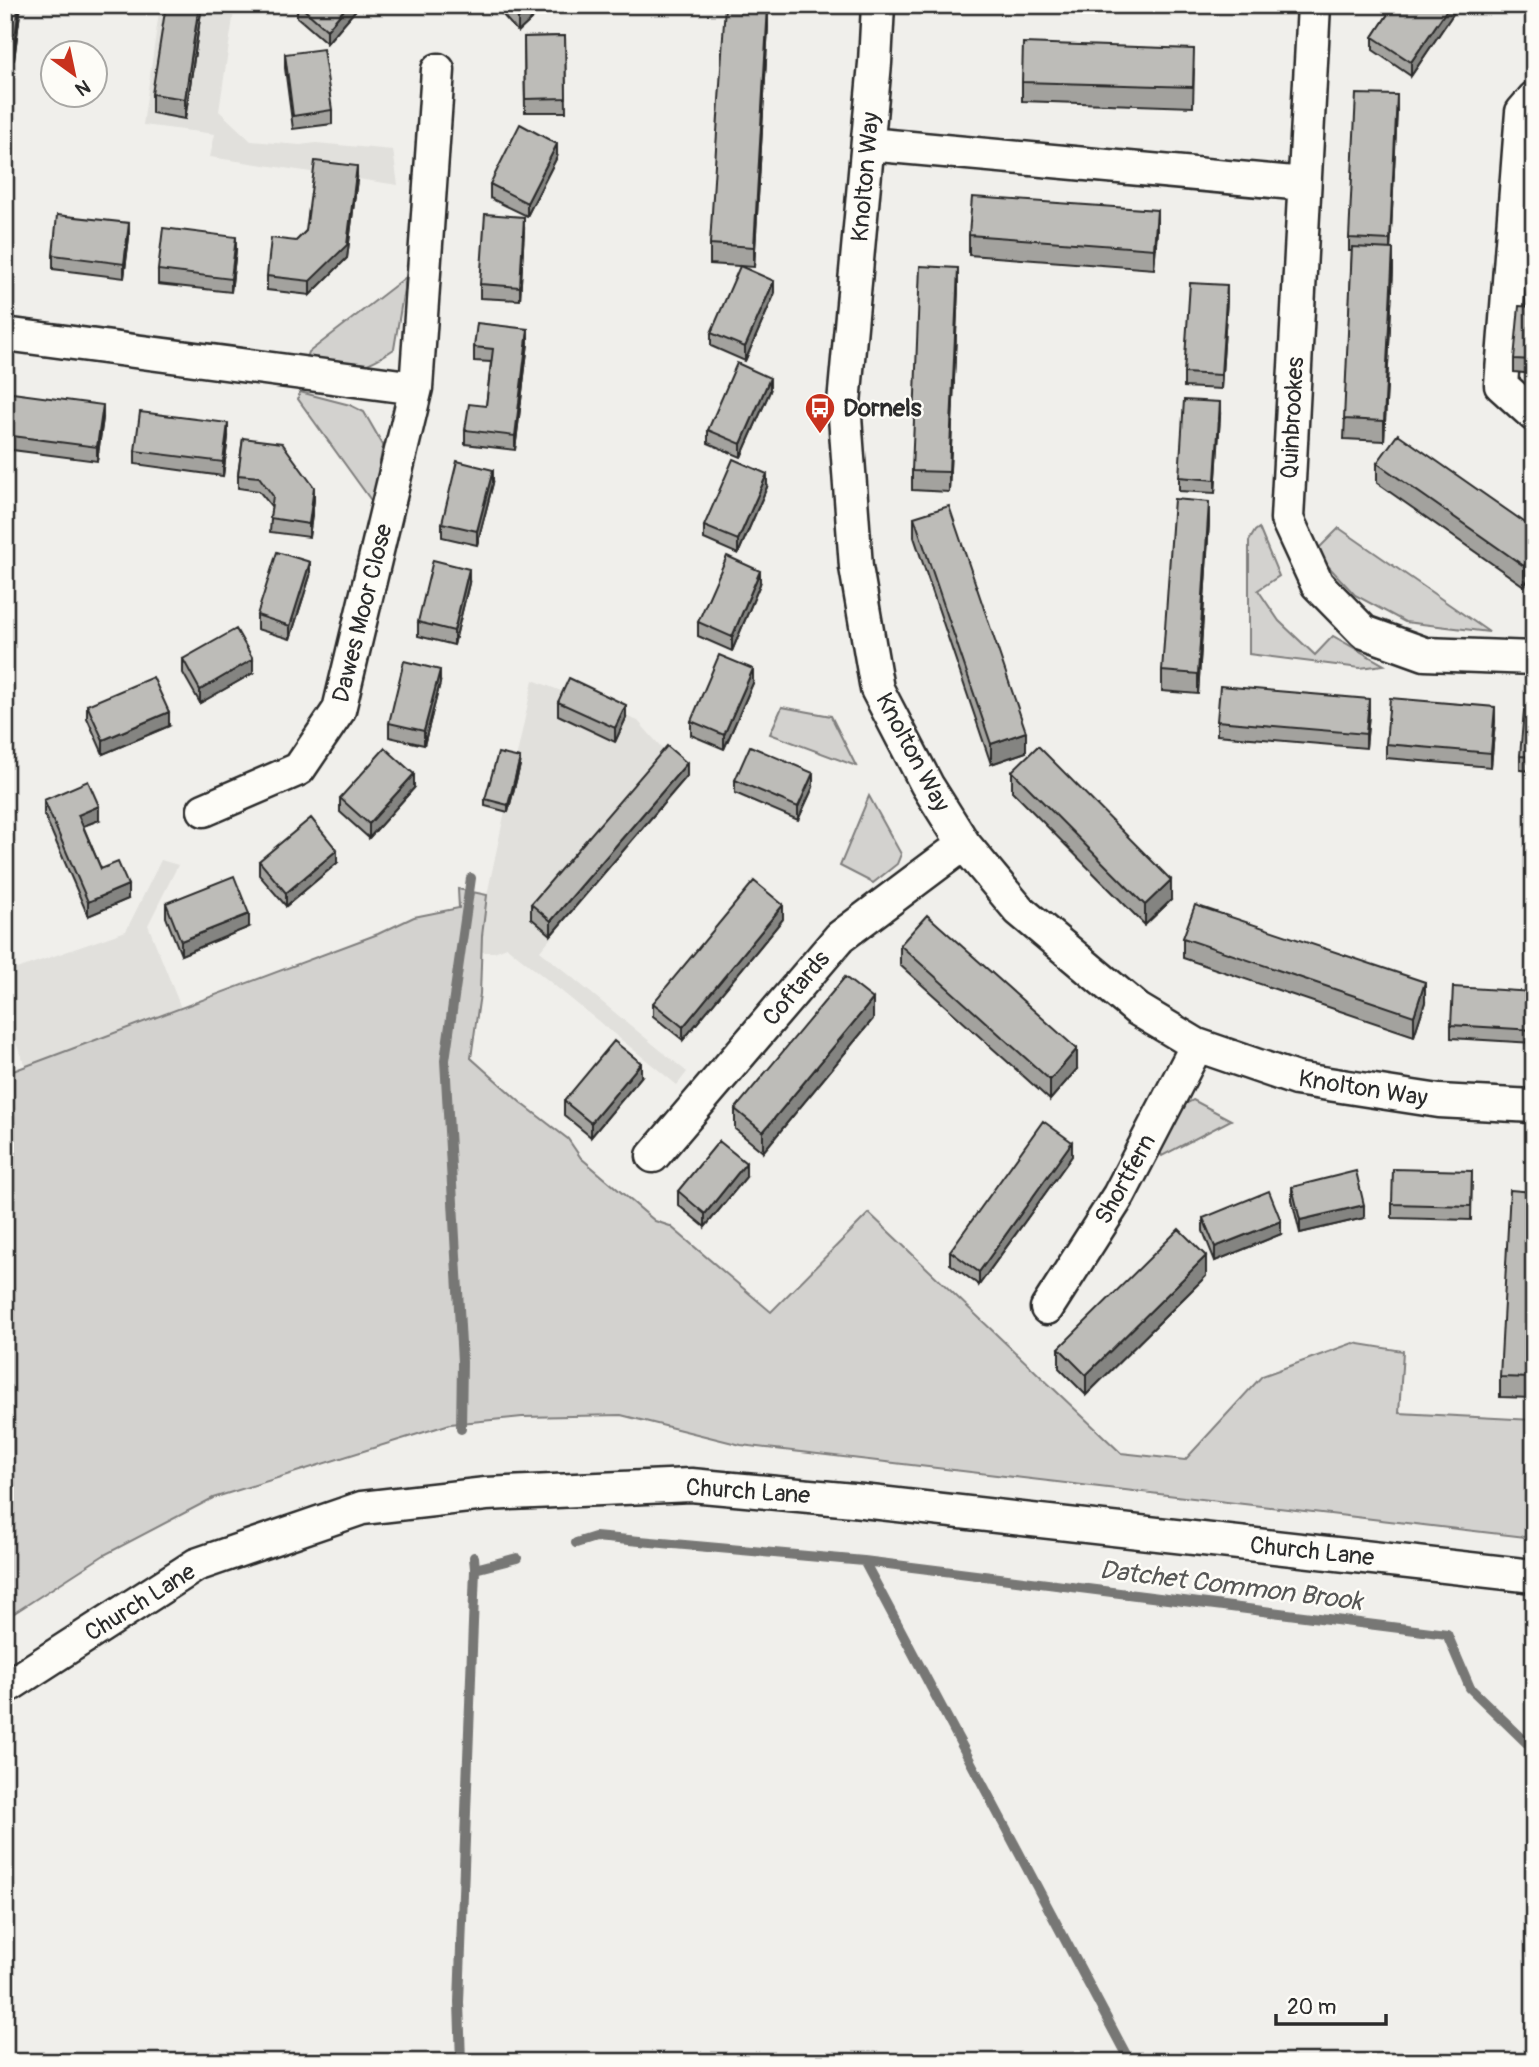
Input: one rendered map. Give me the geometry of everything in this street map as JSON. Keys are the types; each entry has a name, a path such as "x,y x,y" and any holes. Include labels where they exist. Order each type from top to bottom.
{"street":[{"name":"Knolton Way","path":"878,5 876,63 844,403 856,567 877,690 927,785 964,845 1019,910 1137,1009 1197,1045 1296,1079 1439,1101 1534,1106"},
{"name":"Quinbrookes","path":"1314,5 1287,519 1317,584 1364,632 1425,654 1534,658"},
{"name":"Dawes Moor Close","path":"204,810 299,769 340,710 416,388 438,70"},
{"path":"1534,98 1522,112 1501,385 1534,415"},
{"path":"868,144 1304,184"},
{"path":"5,334 416,388"},
{"name":"Coftards","path":"653,1157 840,937 964,845"},
{"name":"Shortfern","path":"1047,1308 1119,1195 1197,1045"},
{"name":"Church Lane","path":"5,1688 196,1565 362,1508 486,1494 691,1485 853,1500 1534,1576"}],"shaded area":[{"path":"160,5 235,5 219,111 251,141 300,145 316,143 393,150 398,185 210,157 215,134 143,125"},
{"path":"406,277 394,349 361,366 343,367 306,361 309,352"},
{"path":"300,392 350,405 364,412 383,445 373,503 298,399"},
{"path":"1259,528 1279,576 1258,590 1279,621 1315,655 1333,636 1384,665 1360,668 1249,654 1249,541"},
{"path":"1339,528 1489,632 1405,622 1355,595 1315,552"},
{"path":"533,680 638,721 686,775 540,951 687,1072 677,1085 507,947 494,952 481,952 487,895"},
{"path":"782,707 831,716 856,766 770,734"},
{"path":"869,796 901,854 897,864 873,883 840,866"},
{"path":"161,860 178,865 148,925 181,1008 25,1066 11,1030 5,1031 5,973 126,931"},
{"path":"458,889 487,895 480,994 471,1058 520,1102 568,1139 581,1158 655,1221 670,1226 771,1312 869,1213 1121,1453 1185,1460 1262,1376 1353,1343 1403,1351 1399,1413 1534,1420 1534,1538 741,1445 621,1415 522,1417 450,1424 213,1498 104,1555 5,1619 5,1074 378,934 414,917 459,908"},
{"path":"1193,1100 1231,1120 1162,1156 1159,1150 1183,1105"}],"building":[{"path":"5,5 19,5 14,47 5,46"},
{"path":"166,5 199,5 185,99 152,94"},
{"path":"299,5 348,5 327,30"},
{"path":"506,5 533,5 518,18"},
{"path":"725,5 768,6 754,247 710,244"},
{"path":"1394,5 1450,5 1411,62 1373,37"},
{"path":"565,36 566,98 525,99 524,37"},
{"path":"1023,43 1194,49 1193,87 1022,82"},
{"path":"323,49 332,110 293,116 285,54"},
{"path":"1356,94 1397,95 1390,240 1349,238"},
{"path":"520,124 557,144 527,203 490,184"},
{"path":"315,161 357,166 347,245 310,281 267,276 271,238 296,241 306,231"},
{"path":"972,197 1157,210 1154,249 969,235"},
{"path":"485,214 524,217 520,287 480,284"},
{"path":"57,215 129,223 124,264 53,255"},
{"path":"163,228 236,237 231,279 158,270"},
{"path":"1352,247 1393,249 1384,421 1344,419"},
{"path":"740,266 774,281 745,347 711,333"},
{"path":"920,266 958,268 949,472 912,471"},
{"path":"1190,283 1227,285 1221,375 1184,373"},
{"path":"1519,306 1534,307 1534,360 1514,359"},
{"path":"477,323 528,329 515,436 465,430 469,404 486,406 493,349 474,347"},
{"path":"737,363 770,378 741,444 708,430"},
{"path":"5,392 103,405 97,447 5,435"},
{"path":"1184,400 1220,402 1215,480 1179,477"},
{"path":"140,412 228,423 223,462 135,451"},
{"path":"1398,434 1534,529 1534,552 1524,566 1377,463"},
{"path":"243,438 282,443 314,487 309,524 270,518 273,496 259,477 238,475"},
{"path":"733,459 767,474 738,540 704,526"},
{"path":"457,461 493,470 477,531 442,523"},
{"path":"1174,499 1209,502 1198,674 1162,671"},
{"path":"949,506 1026,732 991,744 914,517"},
{"path":"277,552 310,562 290,626 257,615"},
{"path":"727,556 760,571 732,637 698,622"},
{"path":"433,560 469,569 454,631 418,622"},
{"path":"236,629 253,659 200,690 183,659"},
{"path":"719,655 753,669 724,735 691,721"},
{"path":"404,661 440,670 424,731 389,723"},
{"path":"153,677 169,712 103,740 87,705"},
{"path":"569,678 626,705 615,728 558,702"},
{"path":"1220,686 1369,699 1366,734 1217,721"},
{"path":"1390,698 1495,707 1491,753 1386,744"},
{"path":"1524,710 1534,711 1534,757 1520,756"},
{"path":"667,746 687,763 551,921 531,904"},
{"path":"750,746 813,773 798,807 735,780"},
{"path":"1038,746 1171,880 1145,905 1012,771"},
{"path":"385,748 414,774 369,824 340,798"},
{"path":"498,753 520,758 508,805 485,799"},
{"path":"88,781 99,806 78,815 101,869 118,862 128,885 88,902 44,800"},
{"path":"311,818 337,850 286,893 259,861"},
{"path":"234,876 249,914 181,941 166,903"},
{"path":"754,881 783,905 683,1027 653,1003"},
{"path":"1195,905 1425,982 1414,1016 1183,938"},
{"path":"927,915 1077,1049 1050,1080 900,945"},
{"path":"845,977 873,999 763,1132 735,1109"},
{"path":"1453,987 1534,992 1534,1030 1451,1025"},
{"path":"614,1041 641,1063 591,1123 564,1101"},
{"path":"1043,1121 1072,1142 979,1272 950,1251"},
{"path":"719,1141 746,1163 705,1214 678,1191"},
{"path":"1393,1169 1472,1171 1471,1206 1392,1204"},
{"path":"1356,1171 1364,1205 1300,1220 1292,1187"},
{"path":"1510,1190 1534,1192 1534,1378 1500,1377"},
{"path":"1269,1191 1281,1221 1215,1247 1203,1218"},
{"path":"1179,1229 1206,1256 1086,1375 1059,1348"}],"waterway":[{"path":"461,1429 462,1362 445,1060 471,878"},
{"name":"Datchet Common Brook","path":"576,1543 595,1537 864,1561 1447,1634 1470,1688 1534,1750"},
{"path":"474,1557 475,1569 517,1558"},
{"path":"864,1561 1130,2062"},
{"path":"461,2062 459,2002 475,1569"}],"place":[{"name":"Dornels","path":"820,435"}]}
